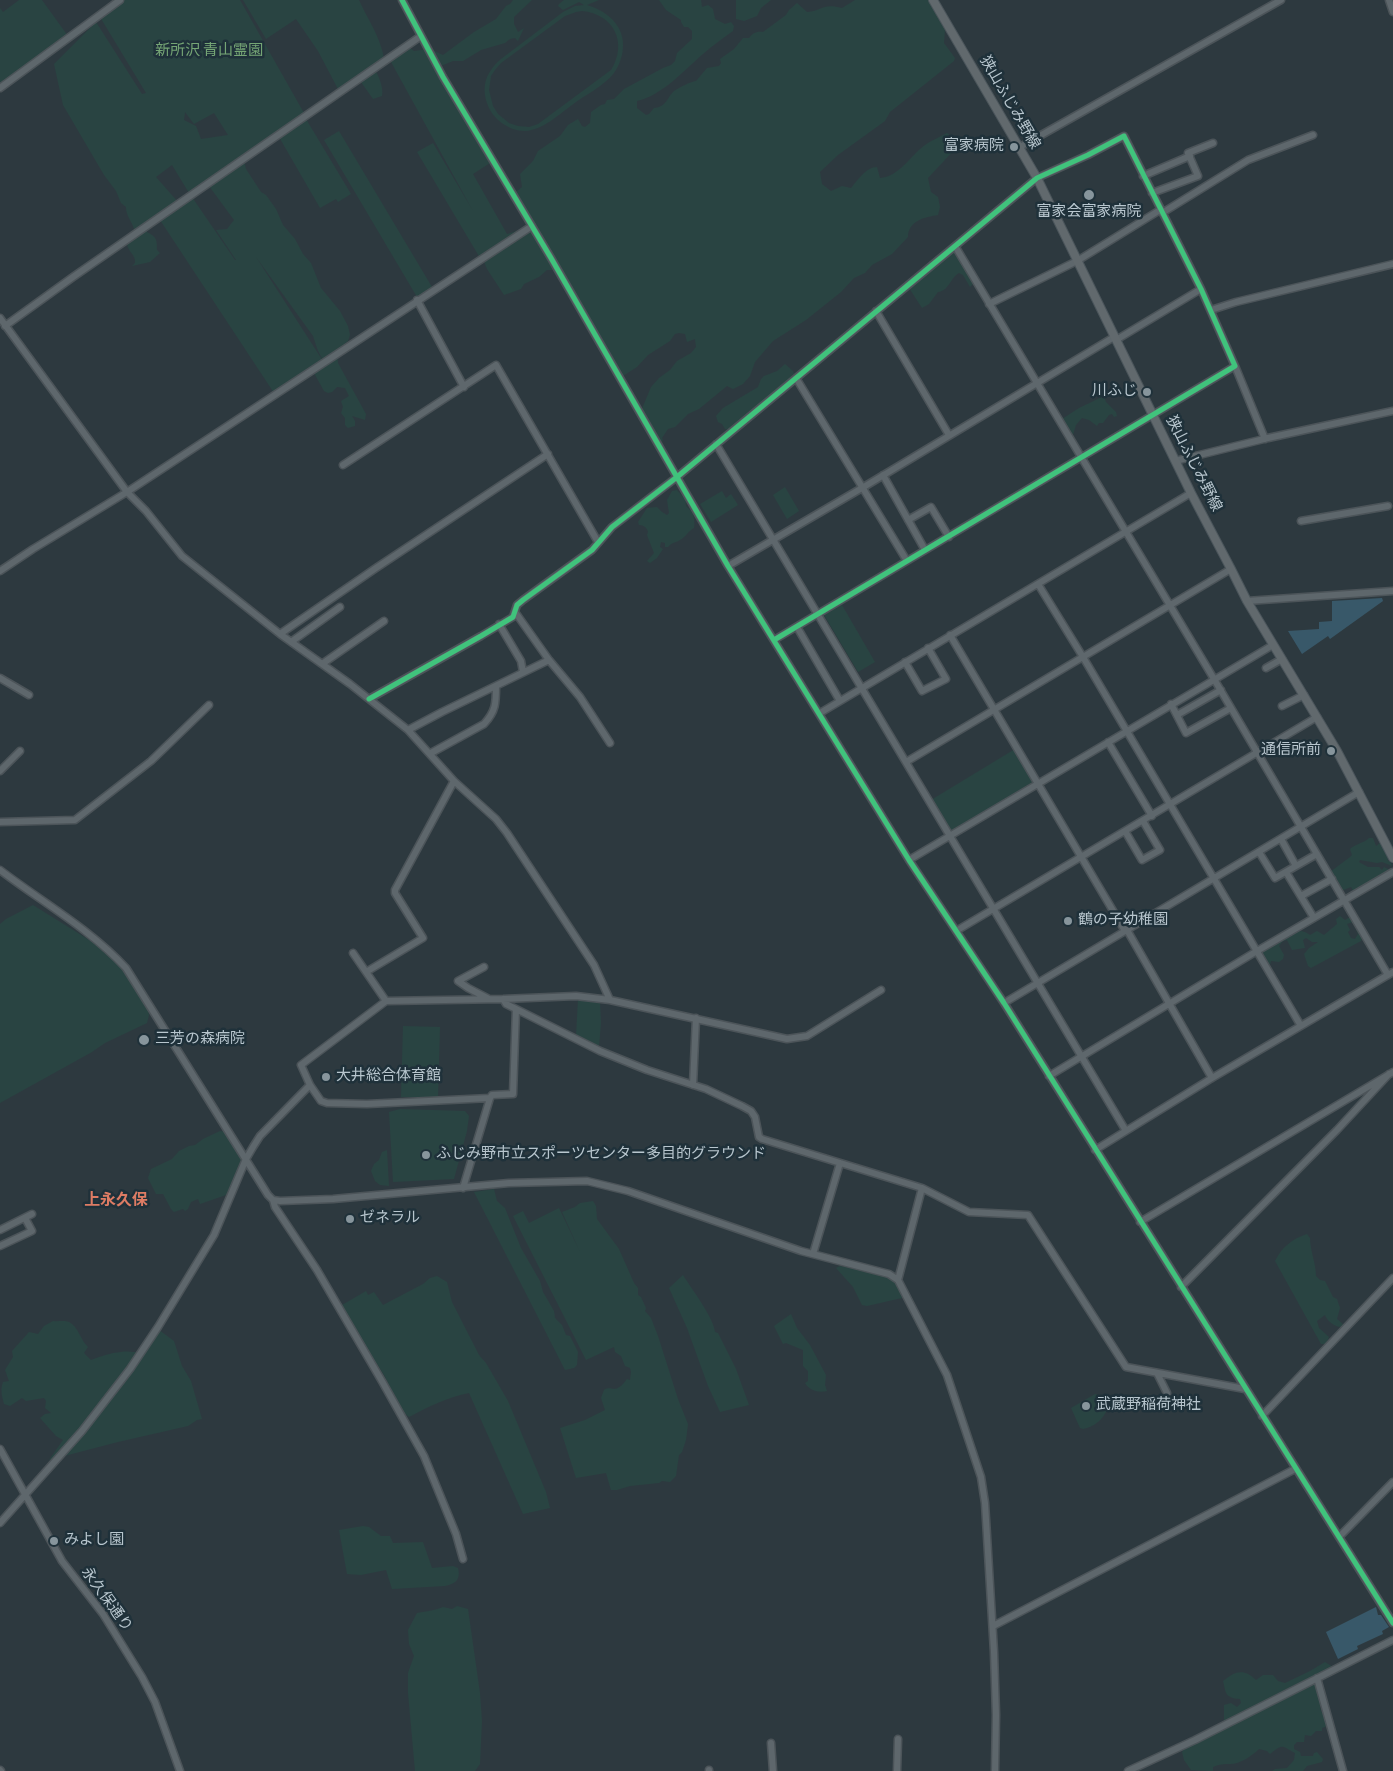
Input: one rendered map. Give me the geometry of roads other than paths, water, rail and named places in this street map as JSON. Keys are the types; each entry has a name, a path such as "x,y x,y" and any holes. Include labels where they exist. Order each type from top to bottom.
{"main road":[{"name":"狭山ふじみ野線","path":"933,0 1020,147 1191,493 1247,600 1317,717 1393,858"}],"street":[{"path":"0,88 120,0"},
{"path":"402,0 443,78 532,226 728,566 909,860 1004,1003 1393,1623"},
{"path":"1020,147 1281,0"},
{"path":"1389,0 1393,12"},
{"path":"5,326 421,36"},
{"path":"989,304 1077,261 1248,160 1313,135"},
{"path":"369,699 513,617 517,605 592,550 612,527 677,477 1036,178 1088,155 1124,136 1211,310 1265,439"},
{"path":"1203,187 1188,153 1212,142"},
{"path":"1143,176 1190,156"},
{"path":"1152,193 1198,176"},
{"path":"0,571 127,492 532,226"},
{"path":"955,246 1221,690 1300,827 1390,973 1212,1078 1095,1150"},
{"path":"1211,310 1393,264"},
{"path":"728,566 1036,383 1201,289"},
{"path":"418,300 464,387"},
{"path":"876,311 949,435"},
{"path":"0,318 127,492 141,505 182,556 290,642 369,699 408,730 454,781 496,819 594,965 610,1000"},
{"path":"343,464 496,366 598,542"},
{"path":"774,640 1235,366"},
{"path":"796,378 907,561"},
{"path":"1175,461 1393,411"},
{"path":"716,444 951,835 1126,1132"},
{"path":"280,634 384,562 548,454"},
{"path":"883,475 925,550"},
{"path":"820,713 1191,493"},
{"path":"1300,521 1388,506"},
{"path":"908,520 931,507 948,536"},
{"path":"906,762 1231,569"},
{"path":"1038,584 1301,1026"},
{"path":"1247,600 1393,591"},
{"path":"290,642 340,608"},
{"path":"515,612 549,660 580,697 610,743"},
{"path":"322,664 384,620"},
{"path":"499,624 521,661 523,672"},
{"path":"797,627 840,701"},
{"path":"950,635 1212,1078"},
{"path":"909,860 1274,645"},
{"path":"905,662 922,692 946,679 928,648"},
{"path":"1266,668 1282,658"},
{"path":"408,730 549,660"},
{"path":"0,678 29,695"},
{"path":"430,753 488,720 496,703 496,686"},
{"path":"1177,715 1221,690"},
{"path":"1282,706 1304,695"},
{"path":"1171,704 1186,733 1231,708"},
{"path":"0,822 75,820 151,761 209,705"},
{"path":"956,931 1317,717"},
{"path":"1108,742 1152,816"},
{"path":"0,771 20,751"},
{"path":"366,972 423,938 395,894 395,890 454,781"},
{"path":"1004,1003 1359,792"},
{"path":"1126,831 1142,860 1160,850 1143,821"},
{"path":"1280,839 1296,866"},
{"path":"1259,852 1274,878 1317,854"},
{"path":"0,870 96,940 126,968 268,1195 273,1200 275,1207 317,1270 383,1382 424,1456 456,1534 462,1559"},
{"path":"1286,872 1314,918"},
{"path":"1049,1076 1393,872"},
{"path":"1301,896 1332,878"},
{"path":"353,953 386,1001"},
{"path":"484,967 458,981 490,999"},
{"path":"516,1009 513,1094 492,1095 490,1098 366,1104 327,1103 321,1101 310,1085 302,1065 386,1001 576,996 610,1000 787,1039 807,1036 880,990"},
{"path":"503,999 506,1004 600,1051 724,1097 751,1111 755,1117 759,1137 762,1139 922,1188 969,1212 1028,1215 1125,1366 1245,1389"},
{"path":"693,1085 696,1018"},
{"path":"1140,1222 1391,1073"},
{"path":"1181,1287 1391,1073"},
{"path":"0,1523 82,1431 130,1370 214,1235 246,1159 260,1136 310,1085"},
{"path":"462,1188 490,1098"},
{"path":"813,1254 840,1163"},
{"path":"273,1200 333,1199 566,1180 600,1183 776,1243 889,1274 898,1280 947,1375 981,1477 985,1503 993,1626 996,1715 994,1771"},
{"path":"898,1280 922,1188"},
{"path":"0,1230 29,1216 32,1231 0,1246"},
{"path":"1262,1416 1393,1278"},
{"path":"1156,1373 1167,1393"},
{"name":"永久保通り","path":"0,1449 62,1562 103,1614 142,1677 155,1702 180,1771"},
{"path":"993,1626 1295,1469"},
{"path":"1339,1537 1393,1482"},
{"path":"1128,1771 1393,1640"},
{"path":"1317,1678 1343,1771"},
{"path":"897,1771 898,1739"},
{"path":"771,1743 773,1771"}],"water":[{"path":"1382,598 1383,601 1330,639 1328,636 1302,654 1288,631 1319,629 1319,622 1332,621 1332,601"},
{"path":"1376,1607 1378,1615 1381,1615 1389,1627 1382,1631 1383,1634 1357,1646 1358,1649 1338,1659 1326,1632"}],"place":[{"name":"富家病院","path":"1014,147"},
{"name":"富家会富家病院","path":"1089,195"},
{"name":"川ふじ","path":"1147,392"},
{"name":"通信所前","path":"1331,751"},
{"name":"鶴の子幼稚園","path":"1068,921"},
{"name":"三芳の森病院","path":"144,1040"},
{"name":"大井総合体育館","path":"326,1077"},
{"name":"ふじみ野市⽴スポーツセンター多⽬的グラウンド","path":"426,1155"},
{"name":"ゼネラル","path":"350,1219"},
{"name":"武蔵野稲荷神社","path":"1086,1406"},
{"name":"みよし園","path":"54,1541"}],"district":[{"name":"上永久保","path":"116,1201"}],"park label":[{"name":"新所沢 青山霊園","path":"209,52"}]}
